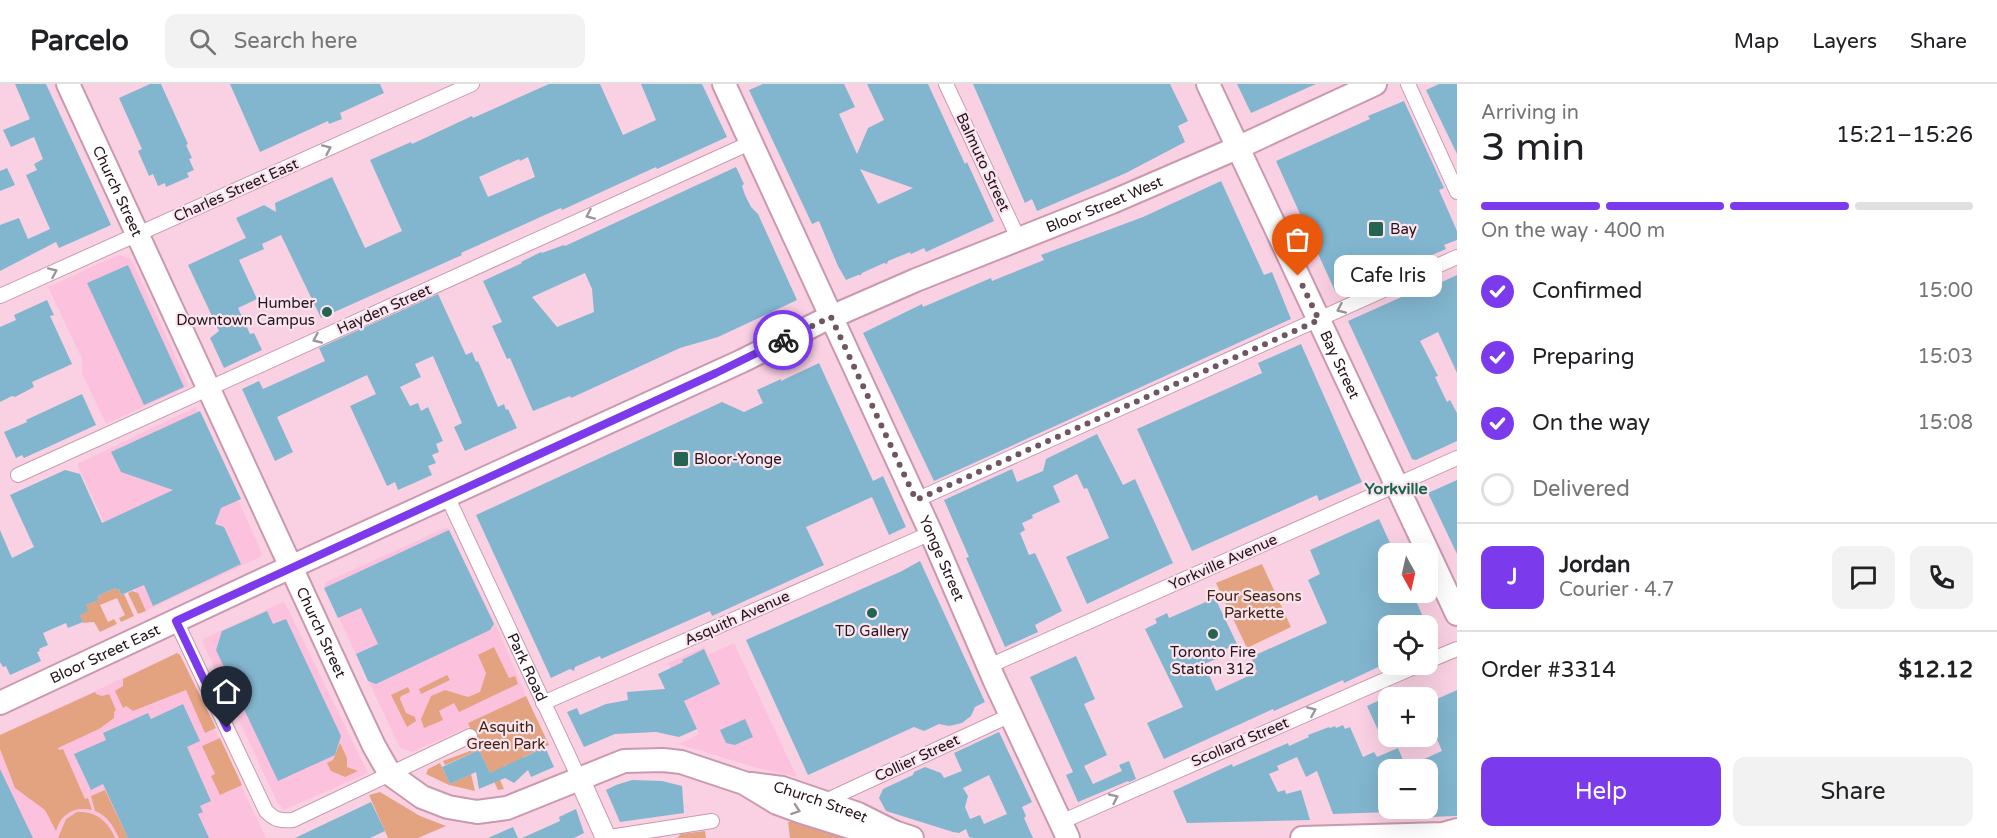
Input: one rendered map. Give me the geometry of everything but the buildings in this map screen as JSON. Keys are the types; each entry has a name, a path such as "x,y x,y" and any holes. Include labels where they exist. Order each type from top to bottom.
{"main road":[{"name":"Church Street","path":"68,84 207,389 374,746 390,774 408,788 436,803 477,812 507,808 624,761 663,759 681,762 744,783 782,788 858,814 903,835"},
{"name":"Yonge Street","path":"724,84 1065,830"},
{"name":"Bay Street","path":"1208,84 1457,614"},
{"name":"Bloor Street West","path":"831,317 916,280 1112,202 1237,148 1375,84"},
{"name":"Bloor Street East","path":"0,703 733,365 831,317"},
{"name":"Church Street","path":"744,783 777,803 799,811 850,827 903,835"},
{"path":"1302,838 1452,834"}],"street":[{"name":"Charles Street East","path":"0,296 472,84"},
{"name":"Balmuto Street","path":"946,84 1019,240"},
{"path":"1408,84 1457,192"},
{"name":"Hayden Street","path":"18,475 750,143"},
{"path":"916,500 1457,257"},
{"name":"Yorkville Avenue","path":"989,666 1457,458"},
{"name":"Park Road","path":"447,496 543,703 572,760 605,838"},
{"name":"Asquith Avenue","path":"543,703 931,533"},
{"path":"176,621 266,812 280,821 293,820 470,736"},
{"path":"1438,657 1457,649"},
{"name":"Scollard Street","path":"1065,830 1397,675"},
{"name":"Collier Street","path":"823,802 1011,715"},
{"path":"605,838 712,820"}],"shaded area":[{"path":"118,255 128,257 132,261 189,386 106,424 82,373 82,359 48,287"},
{"path":"196,407 262,553 261,557 145,611 77,464"},
{"path":"448,527 501,636 526,696 468,723 469,727 412,752 400,748 324,586 326,582"},
{"path":"283,602 368,773 284,810 277,802 202,641"},
{"path":"734,643 797,777 757,768 679,744 699,734 668,663 704,647 708,655"},
{"path":"177,653 180,655 266,838 0,838 0,735"}],"green space":[{"name":"Four Seasons Parkette","path":"1262,564 1291,627 1247,648 1216,583"},
{"path":"115,588 119,589 121,595 124,594 134,616 121,622 119,618 125,615 117,598 100,605 108,622 114,619 117,624 100,632 94,622 83,623 80,615 86,605 99,600 98,596"},
{"path":"132,591 138,593 146,611 138,614 128,593"},
{"path":"494,647 509,678 515,676 518,684 459,712 454,703 439,711 443,720 424,728 421,719 431,696 445,690 468,697 480,692 486,673 478,655"},
{"path":"177,653 216,728 205,733 186,690 133,711 126,706 123,708 115,691 123,686 123,679"},
{"path":"447,675 450,680 421,694 419,689"},
{"path":"408,687 410,692 401,696 400,699 406,713 415,717 416,721 407,727 391,695"},
{"path":"95,692 102,696 109,694 116,710 114,718 99,729 58,748 63,749 92,810 74,810 61,820 56,831 45,810 15,788 0,749 0,735"},
{"name":"Asquith Green Park","path":"526,696 549,745 523,757 524,760 504,766 506,774 500,780 504,789 498,790 479,750 445,765 443,761 478,748 468,723"},
{"path":"220,738 242,785 220,795 211,776 215,774 202,746"},
{"path":"340,743 347,758 347,767 358,771 345,777 331,771 327,763 333,760"},
{"path":"440,763 450,784 471,774 475,791 449,785 426,774 428,769"},
{"path":"105,790 128,838 119,838 107,819 95,811 91,796"},
{"path":"380,792 420,816 446,826 418,838 388,838 369,795"},
{"path":"77,812 96,815 105,822 115,838 58,838 66,819"},
{"path":"788,822 795,822 846,838 790,838"},
{"path":"705,831 706,838 677,838 681,834"}],"way so far":[{"path":"783,340 831,317 916,500 1319,320 1298,276"}],"place":[{"name":"Bay","path":"1376,229"},
{"name":"Cafe Iris","path":"1298,276"},
{"name":"Humber Downtown Campus","path":"327,312"},
{"name":"Bloor-Yonge","path":"681,459"},
{"name":"TD Gallery","path":"872,613"},
{"name":"Toronto Fire Station 312","path":"1213,634"}],"district":[{"name":"Yorkville","path":"1396,489"}],"route":[{"path":"227,728 176,621 742,361 783,340"}]}
